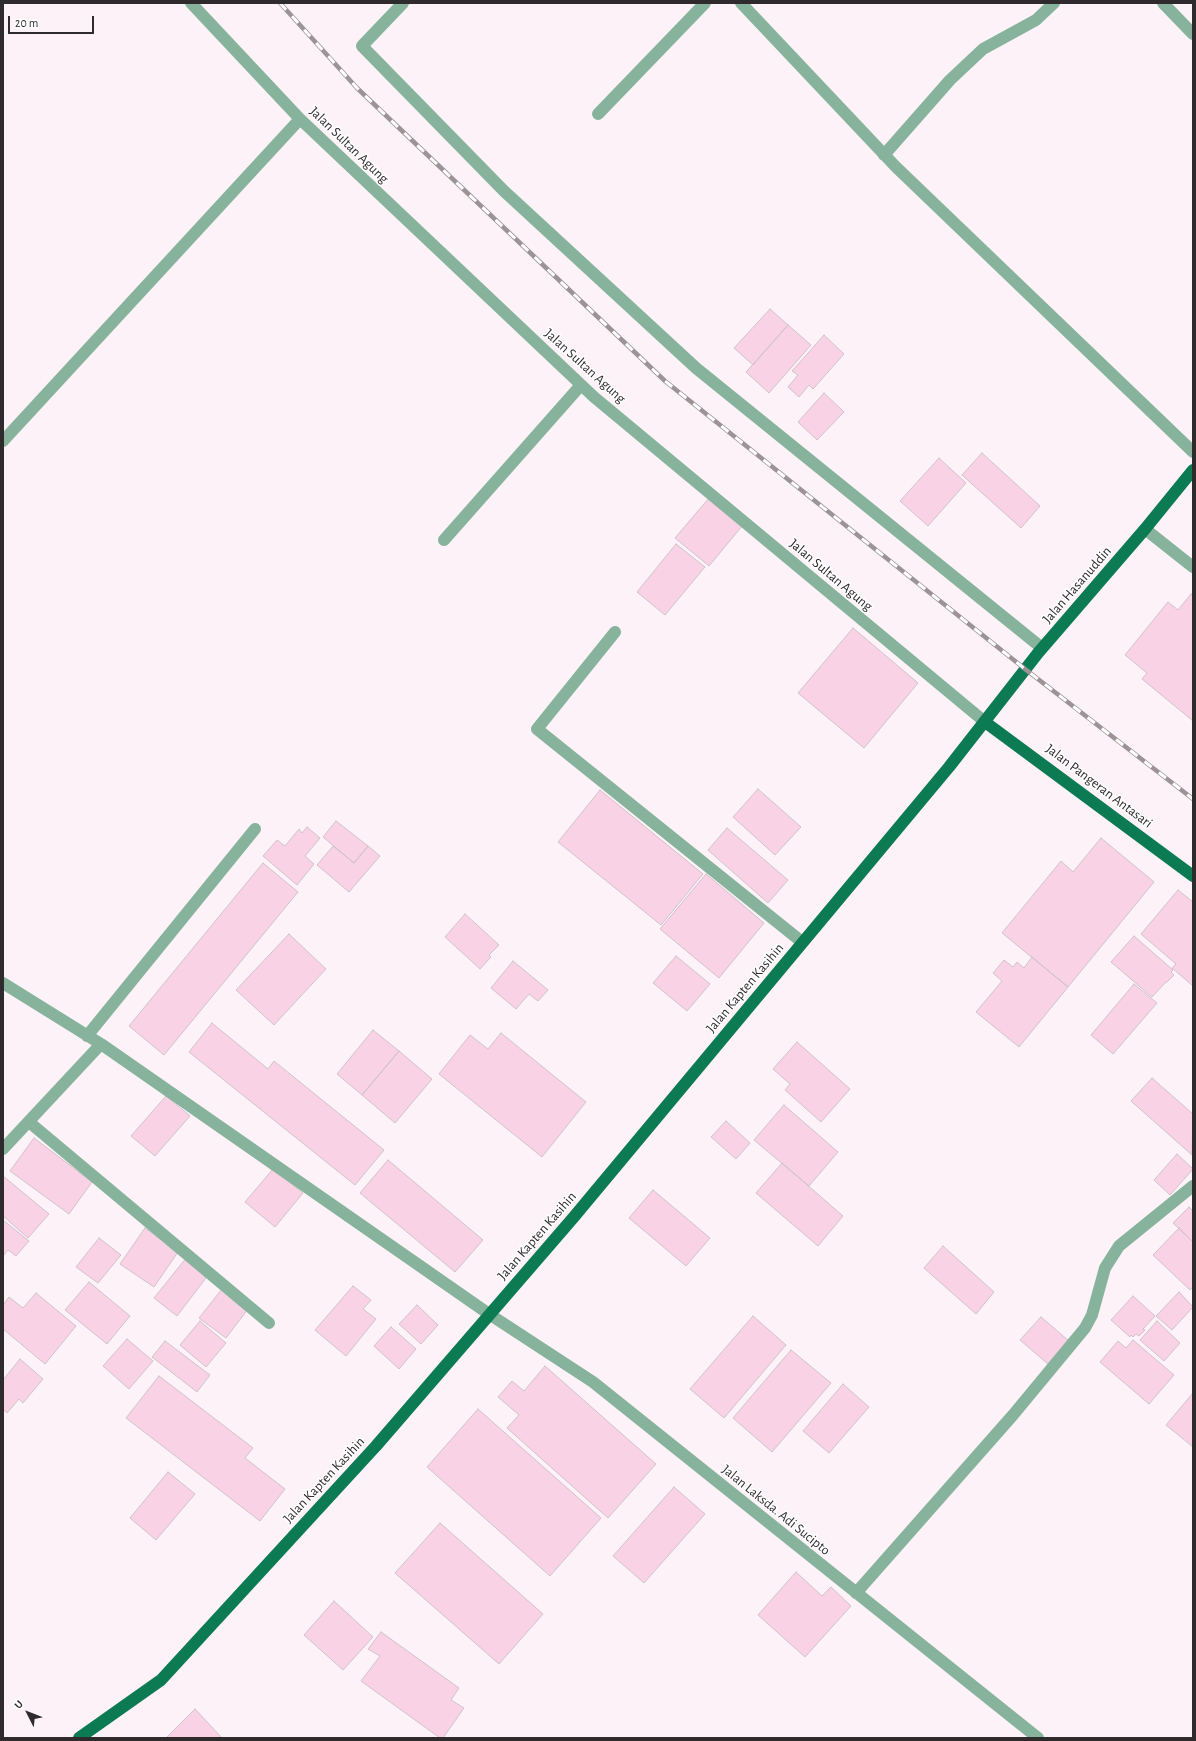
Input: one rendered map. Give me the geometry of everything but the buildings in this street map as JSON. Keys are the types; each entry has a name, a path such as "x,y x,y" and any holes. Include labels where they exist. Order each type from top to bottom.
{"main road":[{"name":"Jalan Hasanuddin","path":"985,722 1042,648 1145,529 1193,470"},
{"name":"Jalan Pangeran Antasari","path":"985,722 1193,876"},
{"name":"Jalan Kapten Kasihin","path":"79,1738 161,1680 371,1451 578,1211 985,722"}],"street":[{"name":"Jalan Sultan Agung","path":"191,3 300,119 581,385 985,722"},
{"path":"403,3 362,46 504,191 696,368 1042,648"},
{"path":"598,114 704,3"},
{"path":"741,3 884,155 1193,452"},
{"path":"884,155 950,80 983,49 1036,20 1054,3"},
{"path":"1163,3 1193,34"},
{"path":"3,441 300,119"},
{"path":"444,540 581,385"},
{"path":"1145,529 1193,567"},
{"path":"615,632 537,729 802,942"},
{"path":"87,1036 255,829"},
{"name":"Jalan Laksda. Adi Sucipto","path":"3,983 101,1044 489,1314 593,1382 1038,1738"},
{"path":"3,1149 101,1044"},
{"path":"29,1122 269,1323"},
{"path":"856,1593 1013,1415 1084,1328 1092,1315 1105,1268 1120,1246 1193,1186"}],"railway":[{"path":"280,3 357,88 665,381 1025,669 1193,799"}]}
